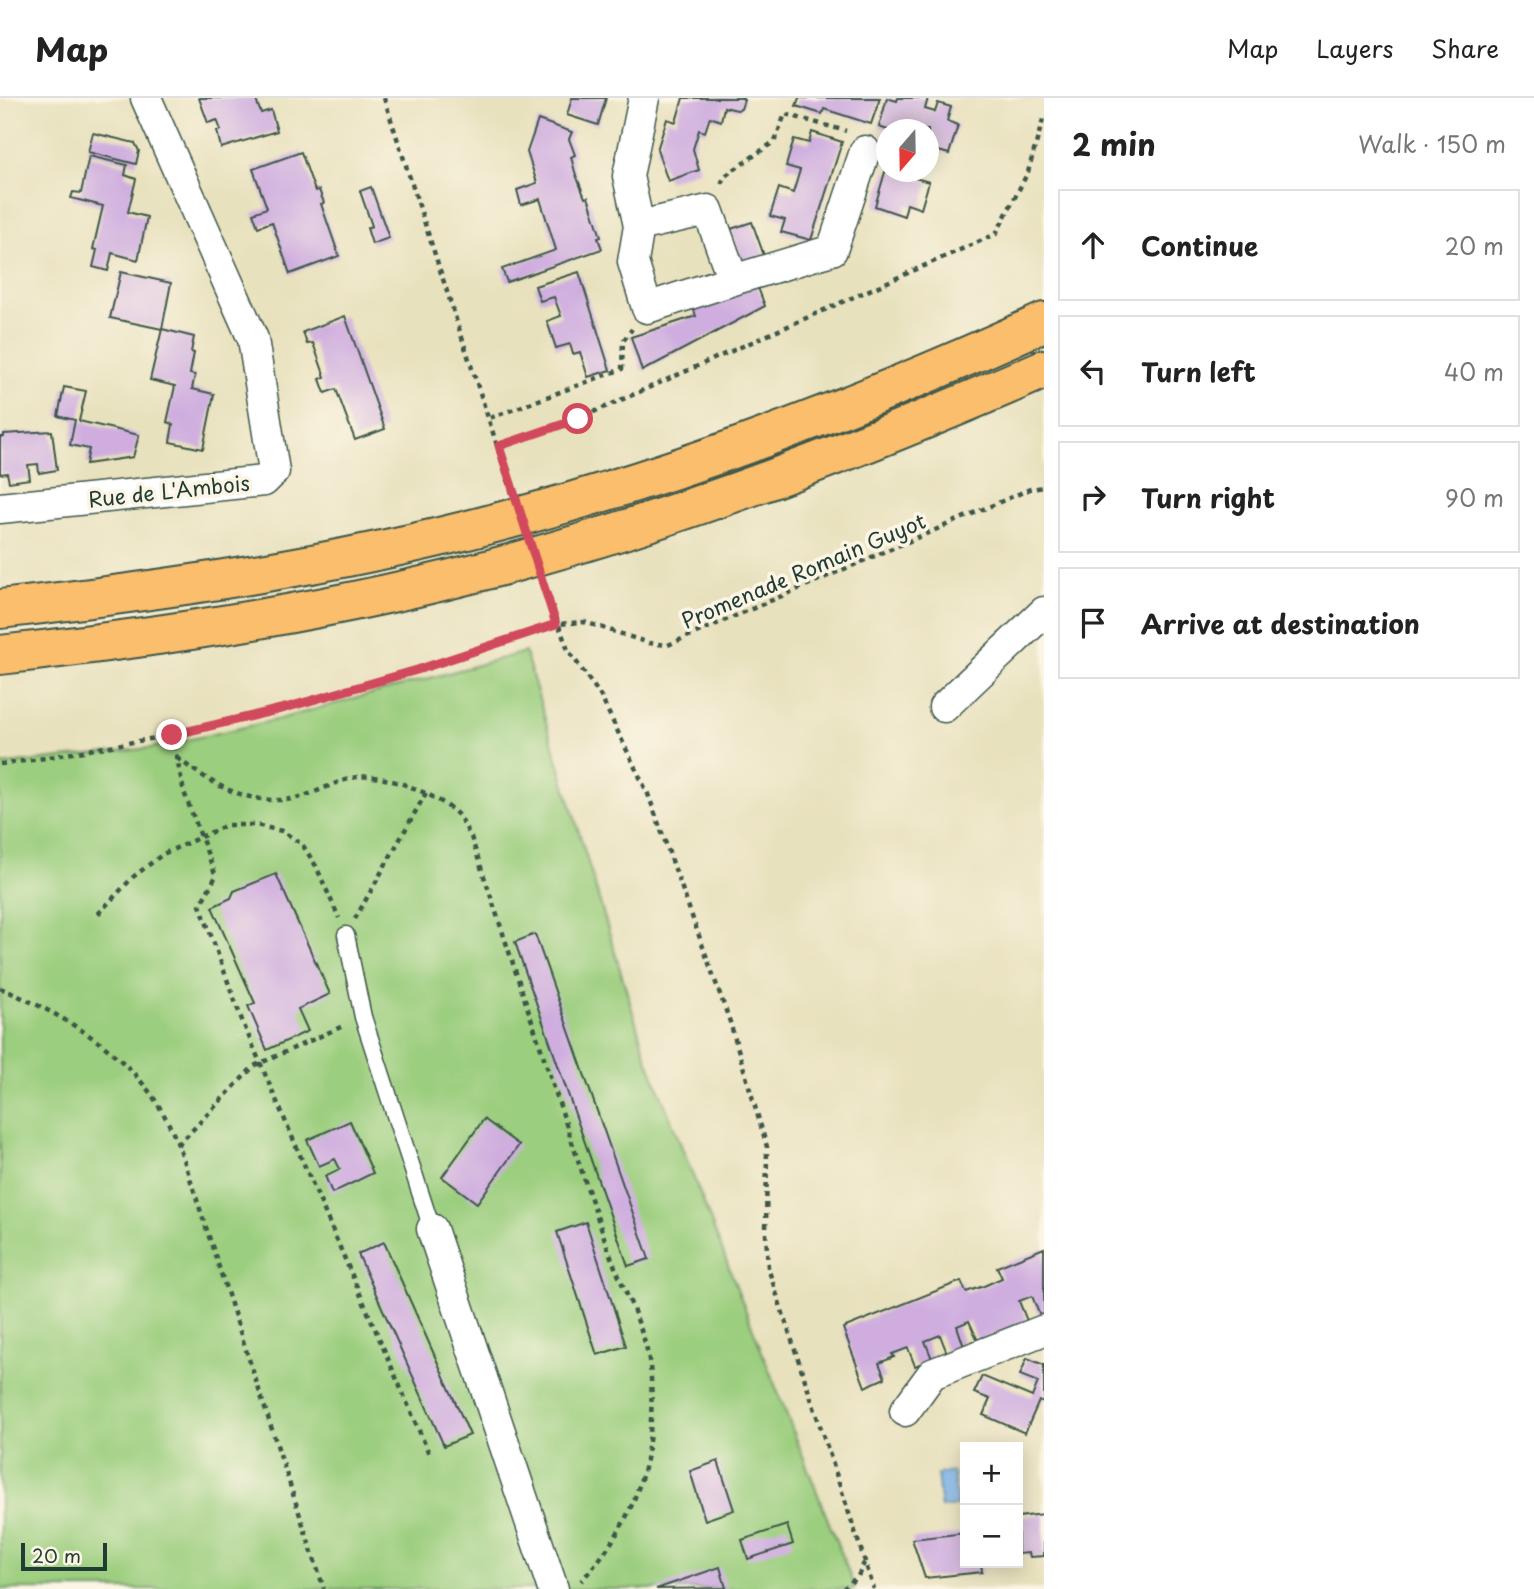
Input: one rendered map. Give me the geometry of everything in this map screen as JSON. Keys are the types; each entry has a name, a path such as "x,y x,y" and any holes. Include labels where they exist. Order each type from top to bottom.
{"highway":[{"path":"766,438 848,380 1044,303"},
{"path":"0,609 256,574 495,523 639,481 766,438 1044,322"},
{"path":"0,655 221,626 383,594 504,565 615,533 776,477 951,410 1044,369"},
{"path":"776,477 884,459 1044,392"}],"street":[{"name":"Rue de L'Ambois","path":"0,508 264,481 274,471 253,339 146,98"},
{"path":"644,98 628,176 639,226 633,262 647,308 832,250 865,151"},
{"path":"639,226 708,210 733,280"},
{"path":"944,707 1044,612"},
{"path":"432,1229 564,1588"},
{"path":"905,1411 932,1374 1044,1330"}],"lane":[{"path":"346,934 363,1017 432,1229"}],"path":[{"path":"384,98 556,624 568,650 600,695 648,794 730,1022 768,1147 768,1268 874,1589"},
{"path":"708,210 725,176 775,141 785,114 870,138 865,151"},
{"path":"499,446 578,419 996,234 1028,172 1044,116"},
{"path":"490,418 622,369 623,341 647,308"},
{"name":"Promenade Romain Guyot","path":"0,764 172,735 285,708 404,674 556,624 585,622 649,643 668,645 1030,489 1044,487"},
{"path":"172,735 184,792 216,876 200,905 243,1023 429,1456"},
{"path":"177,758 204,778 228,791 254,798 281,800 312,794 357,778 383,779 426,793 457,814 471,836 607,1247 645,1343 651,1374 652,1426 643,1475 628,1517 601,1559 564,1588"},
{"path":"346,934 426,793"},
{"path":"98,914 133,877 163,854 228,825 256,825 282,831 302,844 316,866 346,934"},
{"path":"0,988 40,1005 95,1039 131,1070 162,1111 178,1144 324,1589"},
{"path":"178,1144 254,1066 363,1017"},
{"path":"843,1589 858,1577 865,1562"}],"green space":[{"path":"525,652 646,1056 855,1589 0,1589 0,765 151,748 276,720"}],"water":[{"path":"953,1472 957,1506 941,1508 937,1474"}],"building":[{"path":"199,98 255,98 261,113 271,110 277,131 221,148 217,131 221,130 217,120 208,123"},
{"path":"572,98 606,98 598,125 567,115"},
{"path":"683,98 744,100 741,109 724,107 721,121 710,117 705,132 699,130 693,149 699,170 668,181 657,150 667,119 676,122"},
{"path":"799,98 880,98 871,124 824,109 822,114 796,106"},
{"path":"887,98 897,101 898,98 928,98 925,109 935,112 938,103 951,107 947,121 958,125 949,154 939,151 939,119 881,119"},
{"path":"538,120 572,132 569,139 575,155 571,157 585,198 588,197 601,237 598,238 602,249 507,282 502,269 556,250 540,199 521,205 517,190 537,183 527,152"},
{"path":"812,132 842,142 811,240 781,232 785,220 770,216 779,188 793,193 800,170 786,166 794,139 809,143"},
{"path":"93,133 135,143 139,151 136,164 88,152"},
{"path":"301,152 315,191 319,190 324,203 321,204 339,256 290,274 272,222 258,227 253,213 267,208 253,169"},
{"path":"89,156 127,165 125,175 136,179 128,212 147,217 138,260 112,253 108,271 93,267 97,250 93,249 103,206 71,198 73,192 81,193"},
{"path":"882,182 929,182 921,209 907,204 904,216 875,206"},
{"path":"371,187 389,238 372,244 367,228 372,226 360,191"},
{"path":"752,222 767,264 745,271 731,229"},
{"path":"121,272 171,283 162,329 110,318"},
{"path":"579,272 610,370 588,377 580,352 573,354 570,344 556,348 547,321 561,316 554,297 540,301 535,286"},
{"path":"757,285 765,306 642,371 631,337 696,316 693,307"},
{"path":"345,316 385,429 355,440 336,389 325,393 320,379 325,377 313,343 307,344 303,332"},
{"path":"162,329 194,337 190,374 195,375 192,389 214,394 203,449 170,442 173,424 167,422 175,386 150,380"},
{"path":"64,387 86,391 79,421 139,435 133,457 86,464 89,449 70,445 75,420 58,416"},
{"path":"52,431 57,470 39,473 38,464 28,465 30,479 9,482 7,473 0,474 0,437 4,437 4,434"},
{"path":"276,874 330,994 298,1009 308,1031 267,1050 248,1006 255,1003 212,907 231,898 234,891"},
{"path":"535,934 649,1259 628,1266 515,942"},
{"path":"484,1119 519,1145 477,1203 442,1177"},
{"path":"350,1121 373,1173 332,1193 325,1176 340,1169 335,1159 319,1166 307,1140"},
{"path":"586,1222 626,1346 597,1355 557,1232"},
{"path":"384,1242 470,1435 444,1446 358,1254"},
{"path":"1044,1248 1044,1314 1040,1316 1032,1296 1019,1301 1027,1321 978,1341 969,1321 957,1326 964,1347 947,1353 940,1335 925,1341 932,1359 915,1366 908,1348 892,1354 894,1357 879,1363 885,1378 865,1387 843,1328 961,1281 966,1292 984,1286 1002,1278 997,1267"},
{"path":"1027,1358 1044,1365 1044,1403 1039,1401 1025,1433 983,1415 990,1399 974,1393 982,1376 1032,1397 1038,1382 1020,1375"},
{"path":"718,1461 734,1510 705,1520 690,1471"},
{"path":"1044,1514 1044,1556 1030,1557 1029,1553 1023,1554 1023,1516"},
{"path":"787,1525 793,1544 748,1559 742,1540"},
{"path":"960,1534 960,1568 982,1568 982,1572 925,1578 912,1539"},
{"path":"720,1567 726,1588 656,1589"}],"route":[{"path":"172,735 285,708 417,670 556,624 499,446 578,419"}]}
